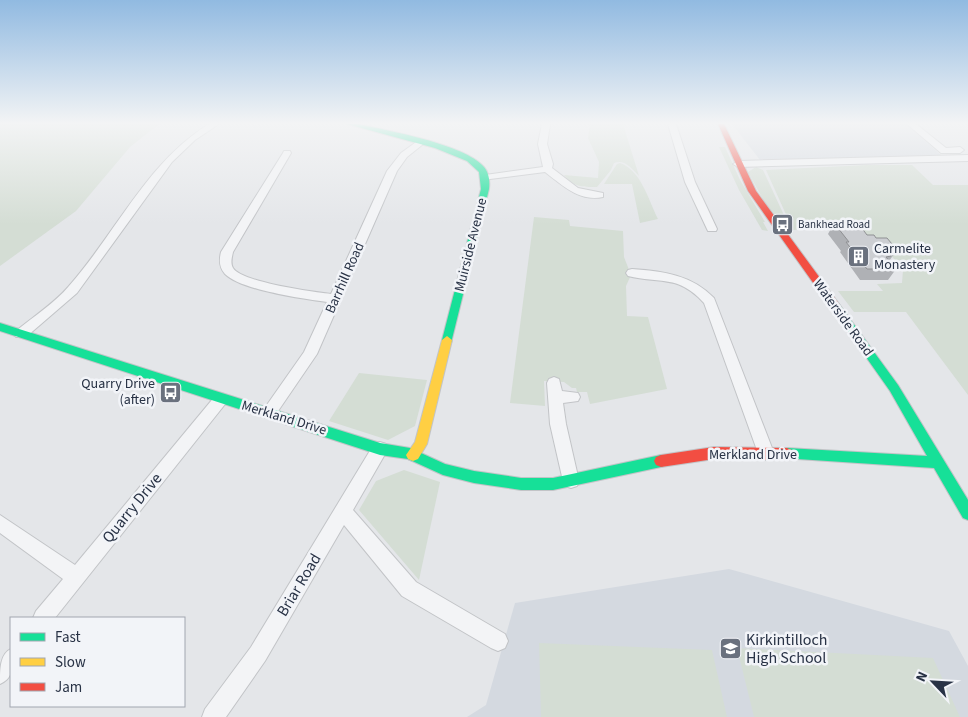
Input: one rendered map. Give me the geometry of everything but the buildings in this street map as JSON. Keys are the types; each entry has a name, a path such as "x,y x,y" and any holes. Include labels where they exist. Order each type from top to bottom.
{"street":[{"path":"21,334 73,290 171,157"},
{"path":"284,157 227,252 226,266 230,272 249,281 316,298 335,300"},
{"name":"Barrhill Road","path":"269,413 310,354 392,171 402,157"},
{"name":"Muirside Avenue","path":"413,455 421,444 485,189 486,178 479,166 465,157"},
{"path":"545,157 548,164 547,168"},
{"path":"682,157 690,182 712,229"},
{"name":"Waterside Road","path":"735,157 763,208 894,388 968,513"},
{"path":"738,164 968,158"},
{"path":"486,178 536,172 547,168"},
{"path":"547,168 570,188 582,193 599,195"},
{"path":"632,273 677,278 694,285 710,301 766,453"},
{"name":"Merkland Drive","path":"0,327 380,449 413,455 453,472 508,484 531,486 571,481 680,457 714,453 766,453 938,462"},
{"path":"571,481 558,424 554,390 573,397"},
{"name":"Quarry Drive","path":"44,617 221,399"},
{"name":"Briar Road","path":"213,717 258,654 380,449"},
{"path":"344,512 410,589 425,600 498,641"},
{"path":"0,523 76,577"},
{"path":"0,673 10,660"}],"shaded area":[{"path":"0,157 121,157 76,211 0,266"},
{"path":"597,157 633,157 639,176 628,165 621,162 614,163 611,170 597,187 578,185 571,182 564,175 598,178 599,162"},
{"path":"724,157 730,157 768,231 762,230 739,190"},
{"path":"758,157 876,157 760,160"},
{"path":"620,163 634,172 639,179 658,219 640,223 632,184 604,184 617,164"},
{"path":"866,165 912,165 933,185 968,185 968,395 906,312 854,312 838,291 883,291 877,284 902,283 903,270 887,250 845,226 793,230 766,170"},
{"path":"756,167 763,170 789,226 785,226 765,203 748,172"},
{"path":"534,217 569,220 570,226 623,231 624,257 631,275 626,286 627,316 648,317 667,389 590,404 587,392 577,392 576,388 572,388 564,382 544,381 545,406 510,403"},
{"path":"359,373 427,380 415,426 388,440 329,421"},
{"path":"404,470 440,482 419,580 359,510 376,481"},
{"name":"Kirkintilloch High School","path":"729,569 949,631 968,666 968,717 467,717 486,705 515,603"},
{"path":"539,643 712,650 727,717 541,717"},
{"path":"737,648 933,658 960,717 754,717"}],"traffic: fast":[{"path":"447,340 485,189 483,172 480,167 465,157"},
{"path":"835,306 894,388 968,513"},
{"path":"0,327 380,449 410,454 443,469 474,477 521,484 553,484 661,461"},
{"path":"787,454 938,462"}],"traffic: slow":[{"path":"413,455 421,444 447,340"}],"traffic: jam":[{"path":"736,157 752,191 835,306"},
{"path":"661,461 714,453 787,454"}],"place":[{"name":"Bankhead Road","path":"782,224"},
{"name":"Carmelite Monastery","path":"858,257"},
{"name":"Quarry Drive (after)","path":"171,392"},
{"name":"Kirkintilloch High School","path":"730,649"}]}
